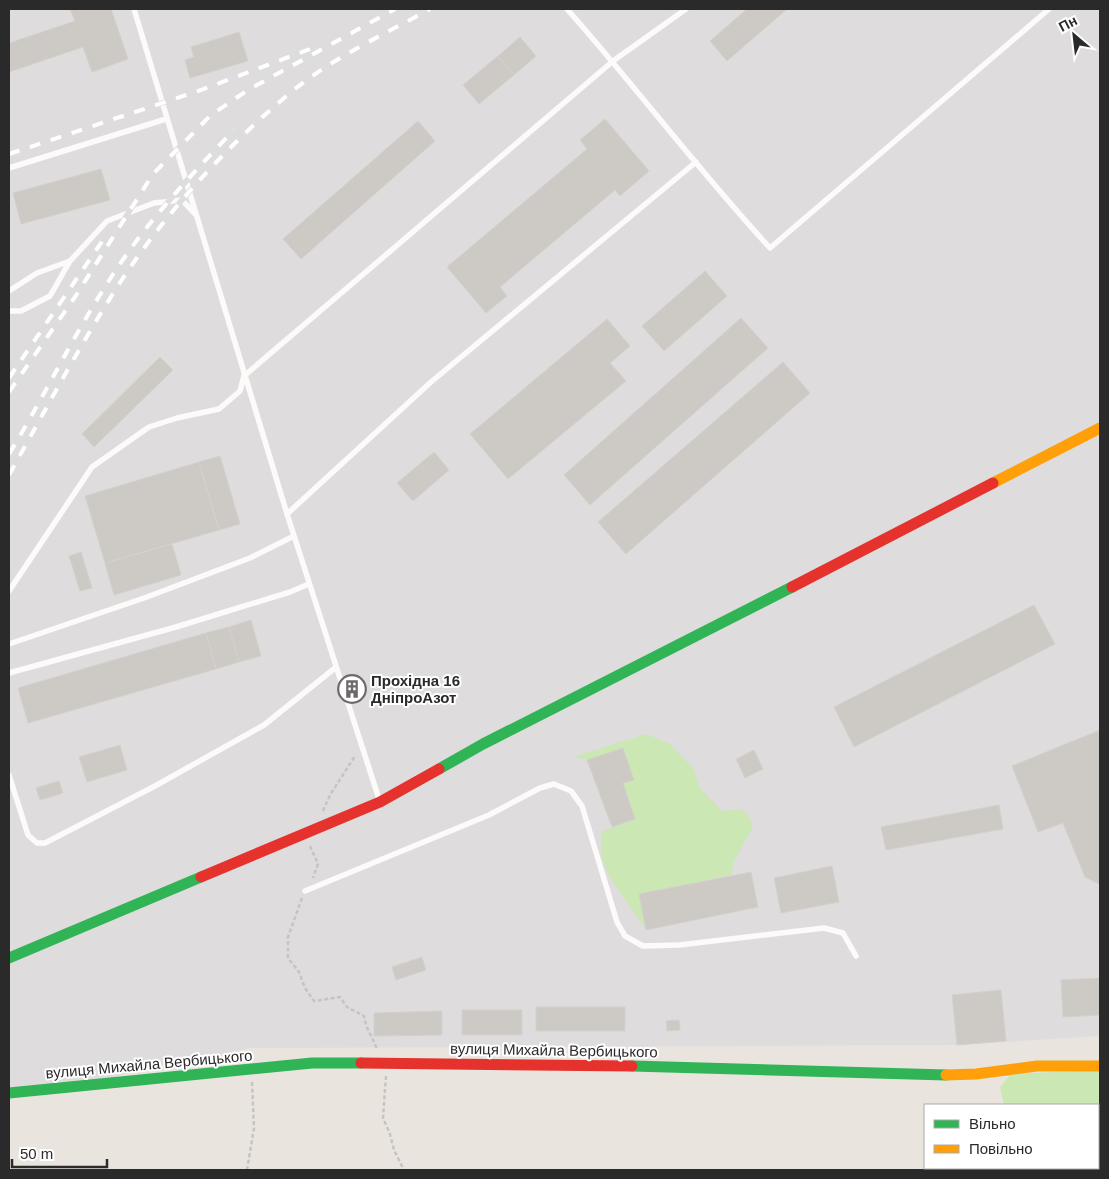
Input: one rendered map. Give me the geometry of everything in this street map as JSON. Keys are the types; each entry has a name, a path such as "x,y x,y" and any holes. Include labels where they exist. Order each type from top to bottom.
{"street":[{"path":"9,958 380,802 483,744 555,710 1100,428"},
{"name":"вулиця Михайла Вербицького","path":"9,1093 312,1063 774,1069 926,1075 976,1074 1037,1066 1100,1066"}],"lane":[{"path":"134,9 244,376 335,668 380,802"},
{"path":"567,9 613,62 729,204 770,248 1049,9"},
{"path":"9,591 92,467 149,427 177,418 219,409 240,391 244,376 613,62 686,9"},
{"path":"9,168 166,119"},
{"path":"287,514 431,382 696,162"},
{"path":"9,311 21,310 50,296 70,261 107,221 154,203 182,200 196,215"},
{"path":"9,291 37,273 70,261"},
{"path":"9,644 147,597 250,558 294,536"},
{"path":"9,673 176,627 290,592 309,584"},
{"path":"9,775 28,835 36,843 45,842 156,786 264,725 335,668"},
{"path":"305,891 489,815 540,788 554,784 571,791 582,806 617,922 625,936 643,946 679,945 824,928 843,933 856,956"}],"path":[{"path":"362,748 330,795 316,828 310,846 318,864 314,877 305,891 291,924 288,937 288,958 300,972 305,988 314,1001 340,997 347,1006 364,1016 368,1034 373,1039 386,1070 383,1118 394,1150 404,1170"},
{"path":"247,1170 254,1128 252,1070"}],"shaded area":[{"path":"9,9 1100,9 1100,1036 957,1045 249,1048 9,1099"}],"green space":[{"path":"646,734 670,744 694,769 699,787 722,811 740,809 748,815 753,827 733,863 732,875 639,894 646,930 610,878 601,855 601,832 635,819 623,783 633,780 623,748 587,760 573,757"},
{"path":"1100,1070 1100,1138 1099,1104 1004,1104 1000,1087 1011,1074"}],"building":[{"path":"70,9 111,9 128,59 92,72 83,47 9,72 9,43 75,21"},
{"path":"747,9 787,9 727,61 710,41"},
{"path":"239,32 248,61 190,78 185,60 194,57 191,47"},
{"path":"520,37 536,56 514,75 498,56"},
{"path":"498,56 514,75 479,104 463,85"},
{"path":"605,119 649,171 620,196 615,190 500,287 507,296 486,313 447,267 587,149 580,140"},
{"path":"418,121 435,141 301,259 283,239"},
{"path":"101,169 110,200 21,224 13,193"},
{"path":"705,271 727,296 664,351 642,326"},
{"path":"741,318 768,348 590,505 564,475"},
{"path":"607,319 630,346 610,363 626,381 508,479 470,434"},
{"path":"160,357 173,370 94,447 82,434"},
{"path":"783,362 810,393 626,554 598,522"},
{"path":"434,452 449,470 413,501 397,483"},
{"path":"220,456 240,524 219,530 199,462"},
{"path":"199,462 219,530 105,563 85,496"},
{"path":"172,544 181,575 114,595 105,563"},
{"path":"81,552 92,588 80,591 69,556"},
{"path":"1034,605 1055,644 854,747 834,707"},
{"path":"251,620 261,656 239,662 229,627"},
{"path":"229,627 239,662 216,669 206,633"},
{"path":"206,633 216,669 28,723 18,688"},
{"name":"Прохідна 16 ДніпроАзот","path":"356,684 359,690 349,694 346,688"},
{"path":"1100,730 1099,884 1085,877 1063,823 1038,832 1012,766"},
{"path":"120,745 127,770 87,782 79,757"},
{"path":"623,748 634,780 623,783 635,819 612,827 587,760"},
{"path":"754,750 763,769 745,778 736,759"},
{"path":"59,781 63,793 40,800 36,788"},
{"path":"999,805 1003,829 886,850 881,827"},
{"path":"832,866 839,902 781,913 774,878"},
{"path":"751,872 758,907 646,930 639,894"},
{"path":"422,957 426,970 396,980 392,967"},
{"path":"1100,978 1100,1015 1063,1017 1061,980"},
{"path":"1001,990 1006,1041 957,1045 952,995"},
{"path":"536,1007 625,1007 625,1031 536,1031"},
{"path":"462,1010 522,1010 522,1035 462,1035"},
{"path":"442,1011 442,1035 374,1036 374,1013"},
{"path":"679,1020 680,1030 667,1031 666,1021"}],"railway":[{"path":"9,392 75,297 153,174 211,115 248,90 395,9"},
{"path":"9,475 108,302 141,252 179,203 244,135 306,80 358,48 430,9"},
{"path":"9,154 201,90 310,49"},
{"path":"9,454 110,279 138,239 168,202 234,130"},
{"path":"9,378 103,240"}],"traffic: fast":[{"path":"439,769 483,744 792,587"},
{"path":"9,958 201,877"},
{"path":"9,1093 312,1063 361,1063"},
{"path":"632,1066 946,1075"}],"traffic: slow":[{"path":"993,483 1100,428"},
{"path":"946,1075 976,1074 1037,1066 1100,1066"}],"traffic: jam":[{"path":"792,587 993,483"},
{"path":"201,877 380,802 439,769"},
{"path":"361,1063 632,1066"}],"place":[{"name":"Прохідна 16 ДніпроАзот","path":"352,689"}]}
